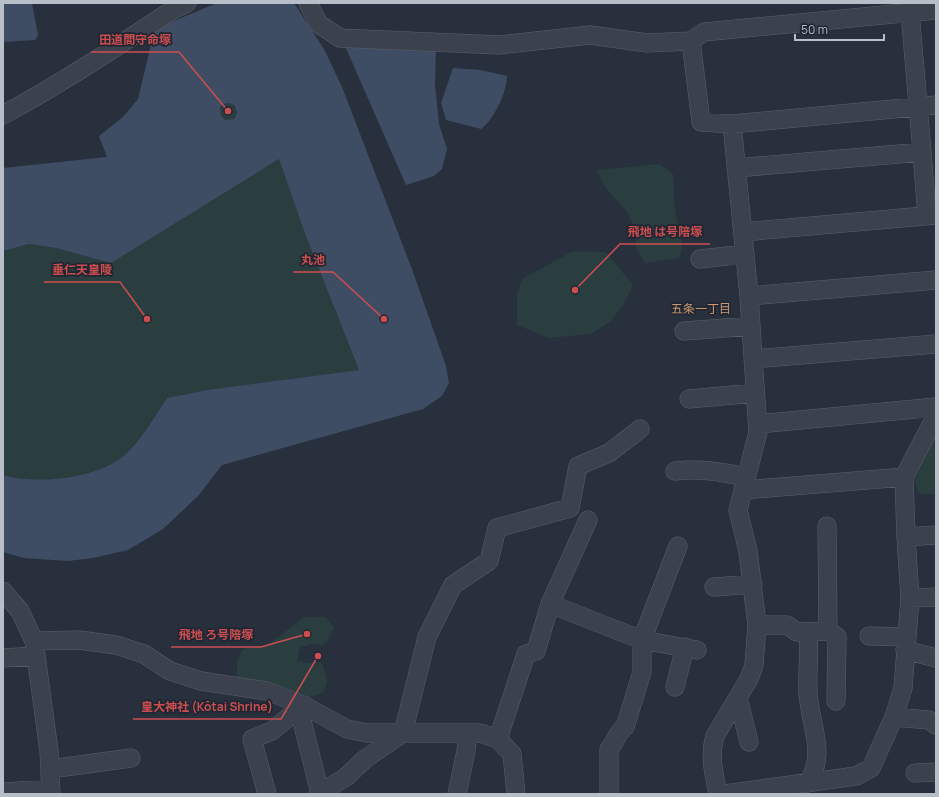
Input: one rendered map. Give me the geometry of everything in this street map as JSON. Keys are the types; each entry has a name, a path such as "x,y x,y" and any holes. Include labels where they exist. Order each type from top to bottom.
{"street":[{"path":"3,115 37,96 174,9 187,3"},
{"path":"308,3 319,24 340,38 499,45 590,35 647,44 691,41 704,32 936,10"},
{"path":"743,232 931,215 922,152 927,107 910,12"},
{"path":"691,41 701,122 732,124 927,107"},
{"path":"718,794 712,760 712,746 715,736 749,679 754,665 757,625 748,552 738,510 758,432 758,424 749,296 732,124"},
{"path":"736,168 922,152"},
{"path":"700,259 745,254"},
{"path":"749,296 936,280"},
{"path":"684,331 751,326"},
{"path":"754,360 936,344"},
{"path":"689,399 755,393"},
{"path":"758,424 936,407"},
{"path":"726,794 856,776 871,768 894,718 903,688 910,598 904,477 936,416"},
{"path":"301,707 319,794 346,777 365,759 403,733 427,637 453,585 489,561 497,528 570,508 578,466 609,453 640,429"},
{"path":"675,471 693,469 719,472 745,483 904,477"},
{"path":"498,739 526,654 536,651 550,604 588,520"},
{"path":"827,526 828,631"},
{"path":"906,537 936,534"},
{"path":"609,794 608,749 615,742 620,730 625,727 642,672 642,640 678,546"},
{"path":"714,587 753,584"},
{"path":"3,591 20,611 35,648 50,769 51,791 3,792"},
{"path":"910,598 936,597"},
{"path":"550,604 642,640 691,648 675,687"},
{"path":"757,625 787,626 796,632 828,631 837,637 836,701"},
{"path":"808,632 808,696 817,752 816,771 808,783"},
{"path":"869,636 906,644 936,658"},
{"path":"3,658 35,648 79,640 116,645 144,654 170,671 201,681 267,691 347,729 367,733 480,733 498,739 512,754 516,794"},
{"path":"738,698 749,742"},
{"path":"267,794 252,738 272,731 301,707"},
{"path":"894,718 929,720 936,725"},
{"path":"457,794 466,751 468,733"},
{"path":"50,769 131,758"},
{"path":"915,773 936,772"}],"shaded area":[{"path":"228,103 234,106 237,112 234,118 228,121 222,118 219,112 222,106"},
{"path":"279,159 304,231 359,370 207,390 167,398 144,433 128,452 117,461 86,474 68,477 33,479 3,475 3,251 29,244 56,248 111,262"},
{"path":"660,164 673,174 676,214 682,239 681,252 679,258 645,263 636,248 636,230 627,212 604,186 597,170"},
{"path":"573,251 606,252 633,285 623,305 611,321 591,334 549,338 517,325 517,295 522,279"},
{"path":"936,434 936,494 919,494 914,479"},
{"path":"304,617 325,617 334,628 328,640 322,645 310,644 300,648 297,661 309,663 322,662 327,682 324,692 309,698 291,690 274,685 237,680 237,660 243,649 268,645"}],"water":[{"path":"3,3 32,3 38,35 35,40 3,42"},
{"path":"217,3 294,3 324,49 342,87 413,272 446,366 449,383 442,396 423,409 222,465 198,496 163,529 128,550 93,558 68,561 24,558 3,552 3,475 33,479 68,477 86,474 117,461 139,440 167,398 207,390 359,370 304,231 279,159 111,263 56,248 29,244 3,251 3,168 107,157 99,136 123,117 138,99 154,32 164,25","holes":["230,103 235,106 237,113 234,119 225,120 221,116 220,108 223,104"]},
{"path":"345,46 436,48 435,85 439,124 447,149 442,169 434,176 406,185"},
{"path":"453,68 480,70 507,76 505,89 499,105 491,119 481,129 446,120 441,103"}],"place":[{"name":"田道間守命塚","path":"228,111"},
{"name":"飛地 は号陪塚","path":"575,290"},
{"name":"垂仁天皇陵","path":"147,319"},
{"name":"丸池","path":"384,319"},
{"name":"飛地 ろ号陪塚","path":"307,634"},
{"name":"皇大神社 (Kōtai Shrine)","path":"318,656"}],"district":[{"name":"五条一丁目","path":"701,309"}]}
